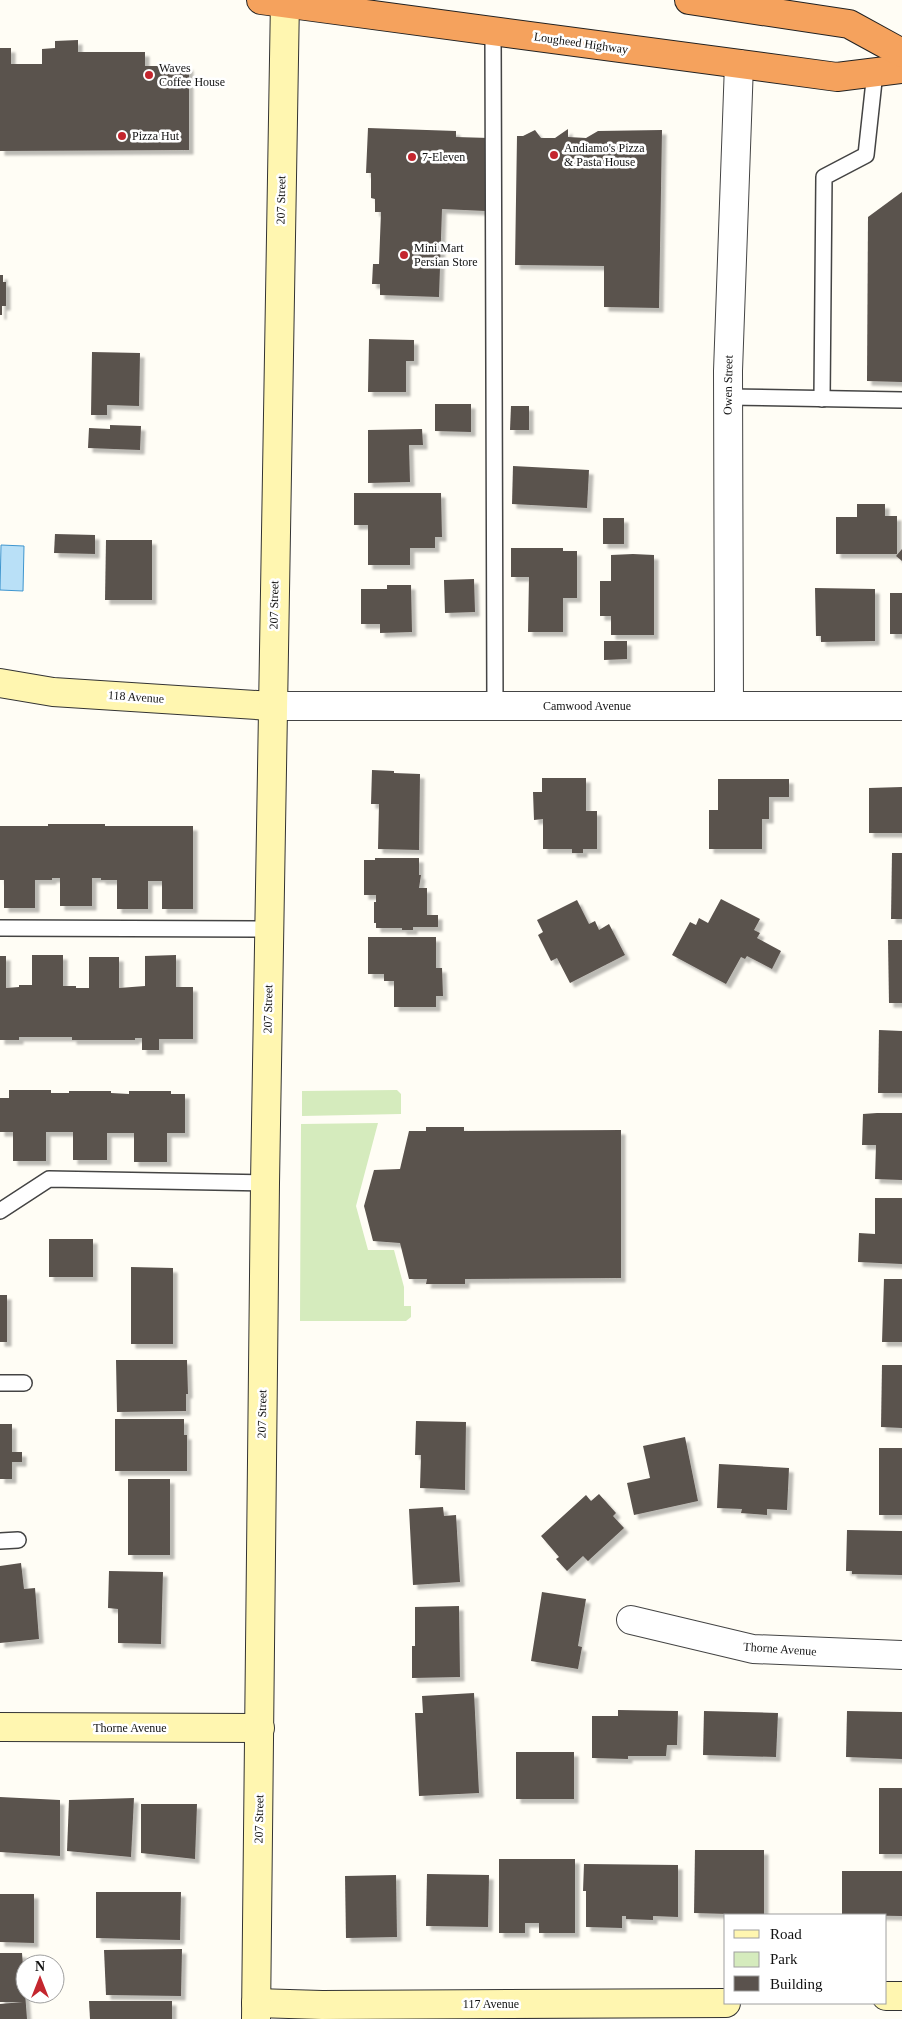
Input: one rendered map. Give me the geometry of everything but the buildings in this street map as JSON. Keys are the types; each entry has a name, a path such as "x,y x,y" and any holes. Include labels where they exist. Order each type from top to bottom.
{"highway":[{"path":"690,0 849,24 902,53"},
{"name":"Lougheed Highway","path":"277,1 837,77 902,69"}],"street":[{"name":"207 Street","path":"256,2011 272,706 277,1"},
{"name":"Owen Street","path":"729,706 728,397 739,64"},
{"name":"118 Avenue","path":"0,683 53,692 272,706"},
{"name":"Camwood Avenue","path":"272,706 902,706"},
{"name":"Thorne Avenue","path":"631,1620 753,1649 902,1655"},
{"name":"Thorne Avenue","path":"0,1727 260,1728"},
{"path":"887,1996 902,1996"},
{"name":"117 Avenue","path":"256,2011 332,2005 724,2003"}],"lane":[{"path":"493,31 495,706"},
{"path":"822,399 824,176 866,155 875,72"},
{"path":"728,397 902,400"},
{"path":"0,928 269,929"},
{"path":"0,1211 48,1179 265,1183"},
{"path":"0,1383 24,1383"},
{"path":"0,1540 18,1540"}],"green space":[{"path":"397,1090 401,1094 401,1114 302,1116 302,1091"},
{"path":"378,1123 356,1206 368,1250 394,1250 404,1287 404,1306 411,1306 411,1317 406,1321 300,1321 301,1124"}],"water":[{"path":"1,545 24,546 23,591 0,590"}],"place":[{"name":"Waves Coffee House","path":"149,75"},
{"name":"Pizza Hut","path":"122,136"},
{"name":"Andiamo's Pizza & Pasta House","path":"554,155"},
{"name":"7-Eleven","path":"412,157"},
{"name":"Mini Mart Persian Store","path":"404,255"}]}
